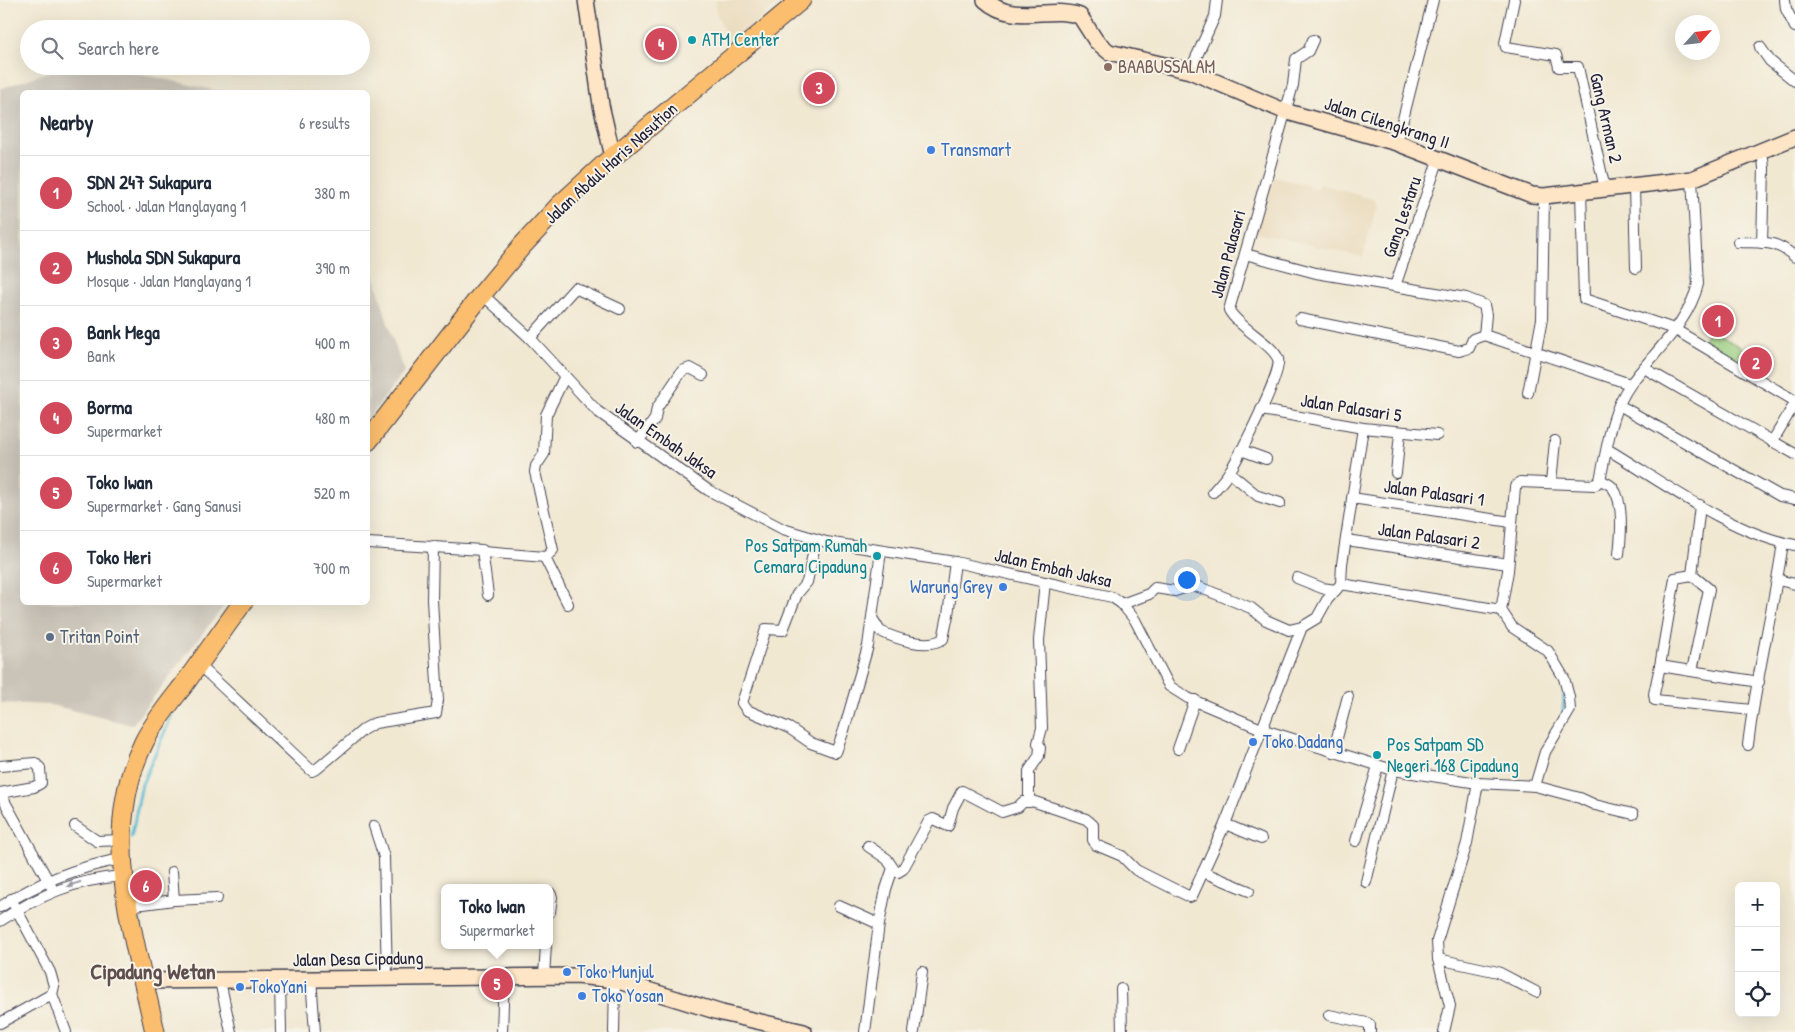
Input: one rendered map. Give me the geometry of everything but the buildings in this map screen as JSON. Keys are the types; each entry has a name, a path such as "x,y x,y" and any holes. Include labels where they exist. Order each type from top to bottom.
{"highway":[{"name":"Jalan Abdul Haris Nasution","path":"370,438 482,294 521,247 560,205 613,157 801,0"},
{"path":"155,1032 121,868 122,840 129,781 138,755 151,729 241,605"}],"street":[{"path":"586,0 601,106 613,157"},
{"name":"Jalan Cilengkrang II","path":"986,0 1004,12 1026,15 1070,12 1080,16 1096,41 1109,52 1190,71 1284,110 1397,143 1525,193 1544,196 1692,179 1795,136"},
{"path":"1190,71 1215,16 1217,0"},
{"path":"1397,143 1432,0"},
{"name":"Gang Arman 2","path":"1514,0 1505,43 1506,47 1556,55 1559,67 1578,67 1605,189"},
{"path":"1785,0 1786,9 1795,27"},
{"name":"Jalan Palasari","path":"1213,492 1230,472 1261,410 1279,362 1276,355 1230,312 1284,110 1293,85 1296,59 1308,52 1313,40"},
{"path":"1760,46 1770,61 1795,80"},
{"path":"1762,150 1764,176 1762,243"},
{"name":"Gang Lestaru","path":"1395,286 1439,158"},
{"path":"1536,786 1545,752 1570,710 1564,678 1548,651 1512,627 1501,610 1508,564 1516,484 1551,482 1595,485 1600,480 1619,405 1630,384 1674,329 1694,298 1698,284 1692,179"},
{"path":"1634,186 1636,268"},
{"path":"1581,192 1584,299 1674,329 1795,402 1772,442"},
{"path":"1528,393 1542,319 1544,196"},
{"path":"1738,242 1779,245 1795,257"},
{"path":"1245,254 1316,273 1466,298 1483,303 1486,315 1484,335"},
{"path":"530,338 572,289 575,288 620,309"},
{"name":"Jalan Embah Jaksa","path":"482,294 530,338 597,411 638,442 715,494 783,529 816,540 955,562 1112,597 1122,604 1135,620 1155,663 1169,686 1188,698 1264,730 1333,753 1393,770 1478,783 1536,786 1580,798 1595,805 1633,814"},
{"path":"1300,319 1459,351 1469,348 1473,339 1484,335 1630,384"},
{"path":"638,442 655,419 656,408 682,371 690,368 703,375"},
{"path":"1644,368 1795,454"},
{"path":"370,543 476,548 483,552 545,557 553,550 535,472 536,466 544,454 546,415 565,376"},
{"path":"1619,405 1780,496 1795,499"},
{"name":"Jalan Palasari 5","path":"1261,410 1363,428 1437,435"},
{"path":"1122,604 1149,594 1155,588 1175,591 1195,586 1251,608 1282,628 1294,630 1317,618 1327,600 1339,587 1363,428"},
{"path":"1396,473 1400,432"},
{"path":"1551,482 1555,441"},
{"path":"1607,449 1700,505 1755,534 1795,545"},
{"path":"1241,450 1266,459"},
{"path":"1230,472 1258,496 1280,502"},
{"path":"1600,480 1611,486 1617,496 1621,532 1619,554"},
{"name":"Jalan Palasari 1","path":"1352,498 1511,522"},
{"path":"1692,575 1700,505"},
{"path":"816,540 807,582 797,594 784,629 781,632 766,629 742,699 743,706 748,710 789,728 802,738 836,752 868,646 881,551"},
{"name":"Jalan Palasari 2","path":"1346,540 1508,564"},
{"path":"1748,745 1752,710 1778,580 1783,543"},
{"path":"198,664 312,771 364,729 375,723 436,713 438,700 432,600 433,546"},
{"path":"483,552 488,595"},
{"path":"545,557 568,604"},
{"path":"872,618 880,632 899,639 933,643 943,639 955,562"},
{"path":"1692,671 1709,589 1692,575 1675,578 1654,694 1655,700 1752,710"},
{"path":"1297,578 1322,588 1339,587 1501,610"},
{"path":"1778,580 1795,584"},
{"path":"1030,802 1028,771 1037,761 1040,748 1038,743 1042,728 1039,640 1045,582"},
{"path":"893,870 898,872 904,869 928,821 932,819 948,826 953,808 962,791 1002,812 1018,807 1023,802 1030,802 1086,818 1093,825 1093,840 1096,845 1122,856 1136,870 1190,897 1192,896 1226,824 1264,730 1290,654 1302,627"},
{"path":"1660,666 1759,682"},
{"path":"1333,753 1348,696"},
{"path":"1178,749 1195,700"},
{"path":"0,766 35,762 40,768 41,783 34,787 0,793 54,891"},
{"path":"1356,841 1378,766"},
{"path":"1366,882 1393,770"},
{"path":"1444,1032 1450,1006 1438,959 1438,939 1467,843 1478,783"},
{"path":"1226,824 1261,839"},
{"path":"75,826 97,841 122,840"},
{"path":"374,826 384,857 387,977"},
{"path":"864,1032 879,924 886,889 893,870 892,863 868,846"},
{"path":"0,906 48,880 89,865 121,868"},
{"path":"0,921 18,909 54,891 121,868"},
{"path":"172,872 174,900"},
{"path":"1203,872 1249,891"},
{"path":"128,906 174,900 218,898"},
{"path":"11,899 18,909 53,979 52,994 66,1032"},
{"path":"839,906 879,924"},
{"path":"544,976 546,949"},
{"path":"1438,959 1498,972 1536,992"},
{"path":"914,1032 922,972"},
{"path":"502,1032 504,976"},
{"name":"Jalan Desa Cipadung","path":"144,981 544,976 615,983 770,1028 804,1032"},
{"path":"311,978 314,1032"},
{"path":"280,979 281,1032"},
{"path":"220,980 232,1032"},
{"path":"614,1032 615,983"},
{"path":"1121,989 1122,1032"},
{"path":"0,1023 52,994"},
{"path":"1329,1015 1370,1025 1370,1032"}],"shaded area":[{"path":"716,0 781,0 730,47 717,14"},
{"name":"Tritan Point","path":"40,75 145,75 214,90 20,90 20,605 224,605 132,725 51,705 0,703 0,89"},
{"path":"1271,176 1318,189 1320,184 1375,200 1376,206 1363,257 1254,232"},
{"path":"370,261 391,334 404,372 370,416"}],"green space":[{"path":"1710,329 1750,353 1744,366 1703,341"}],"waterway":[{"path":"1692,289 1693,270"},
{"path":"1563,711 1564,695"},
{"path":"143,782 172,715"},
{"path":"135,818 142,784"},
{"path":"131,837 135,820"},
{"path":"139,918 149,964"}],"place":[{"name":"ATM Center","path":"692,40"},
{"name":"Borma","path":"661,44"},
{"name":"BAABUSSALAM","path":"1108,67"},
{"name":"Bank Mega","path":"819,88"},
{"name":"Transmart","path":"931,150"},
{"name":"SDN 247 Sukapura","path":"1718,321"},
{"name":"Mushola SDN Sukapura","path":"1756,363"},
{"name":"Pos Satpam Rumah Cemara Cipadung","path":"877,556"},
{"name":"Warung Grey","path":"1003,587"},
{"name":"Tritan Point","path":"50,637"},
{"name":"Toko Dadang","path":"1253,742"},
{"name":"Pos Satpam SD Negeri 168 Cipadung","path":"1377,755"},
{"name":"Toko Heri","path":"146,886"},
{"name":"Toko Munjul","path":"567,972"},
{"name":"Toko Iwan","path":"497,984"},
{"name":"TokoYani","path":"240,987"},
{"name":"Toko Yosan","path":"582,996"}],"district":[{"name":"Cipadung Wetan","path":"153,971"}]}
